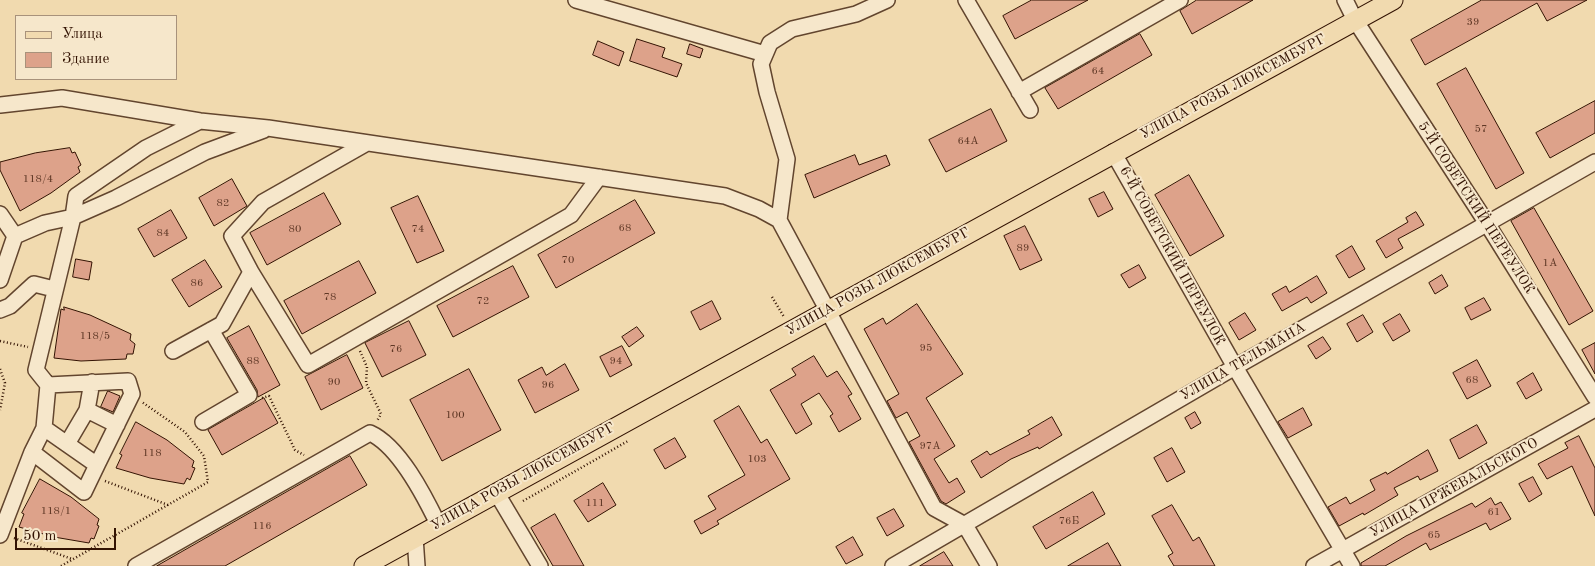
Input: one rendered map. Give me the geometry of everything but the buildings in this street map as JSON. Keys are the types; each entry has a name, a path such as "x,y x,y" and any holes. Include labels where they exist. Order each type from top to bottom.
{"main road":[{"name":"УЛИЦА РОЗЫ ЛЮКСЕМБУРГ","path":"364,566 1113,152 1393,0"}],"street":[{"path":"576,0 765,54"},
{"path":"779,220 786,159 766,92 761,64 770,43 792,29 856,14 887,0"},
{"path":"966,0 1030,110"},
{"path":"1019,92 1180,0"},
{"name":"5-Й СОВЕТСКИЙ ПЕРЕУЛОК","path":"1345,0 1355,20 1486,222 1595,397"},
{"path":"0,105 62,98 200,120 268,128 726,196 759,209 779,220 934,508 965,524 989,566"},
{"path":"1,534 32,452 44,428 48,385 36,370 54,289 73,217 76,196 146,148 200,120"},
{"path":"0,280 15,236 44,223 73,217 116,198 205,152 268,128"},
{"path":"367,143 263,202 232,236 251,272 308,365 571,215 599,178"},
{"name":"6-Й СОВЕТСКИЙ ПЕРЕУЛОК","path":"1113,152 1235,367 1352,566"},
{"name":"УЛИЦА ТЕЛЬМАНА","path":"893,566 1486,222 1595,162"},
{"path":"0,214 15,236"},
{"path":"173,351 222,324 251,272"},
{"path":"0,310 10,306 34,284 54,289"},
{"path":"203,422 249,395 212,330"},
{"path":"32,452 84,492 132,394 128,381 48,385"},
{"path":"67,444 87,410 92,382"},
{"name":"УЛИЦА ПРЖЕВАЛЬСКОГО","path":"1314,566 1595,409"},
{"path":"87,410 117,424"},
{"path":"44,428 67,444 95,470"},
{"path":"136,566 370,433 382,438 409,474 424,495 438,524"},
{"path":"496,492 540,566"},
{"path":"415,537 417,566"}],"path":[{"path":"772,297 784,317"},
{"path":"0,340 41,350"},
{"path":"359,349 368,367 366,383 381,414 370,433"},
{"path":"0,369 5,383 0,410"},
{"path":"61,566 208,482 204,456 185,432 132,394"},
{"path":"249,395 257,400 266,395 269,396 295,450 318,462"},
{"path":"95,470 168,505"},
{"path":"1,534 72,559"}]}
